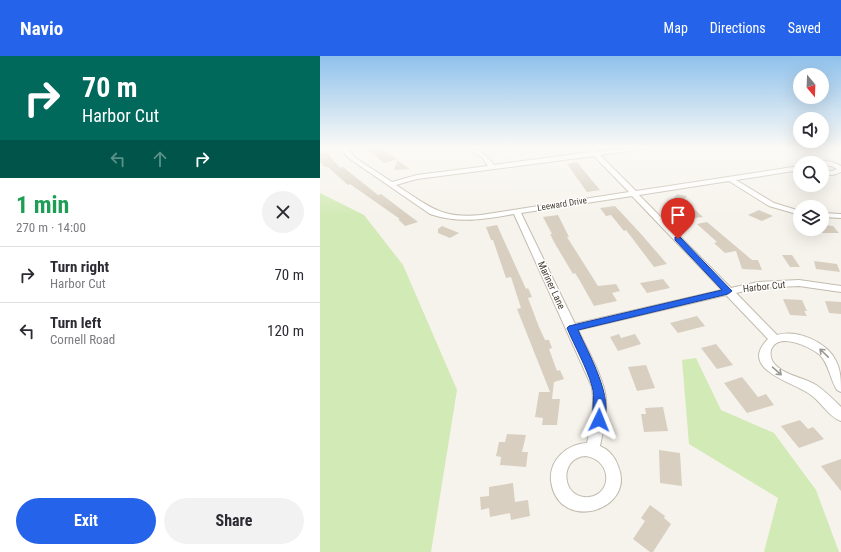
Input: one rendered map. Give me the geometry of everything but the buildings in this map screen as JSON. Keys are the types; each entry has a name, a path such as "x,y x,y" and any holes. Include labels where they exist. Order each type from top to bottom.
{"street":[{"name":"Leeward Drive","path":"371,170 433,212 443,215 474,218 785,170"},
{"path":"391,184 417,177 468,170"},
{"path":"611,170 775,340"},
{"path":"829,173 838,172 841,170"},
{"path":"729,178 767,203 781,209 793,212"},
{"name":"Mariner Lane","path":"517,212 596,380 599,392 599,420 592,451"},
{"path":"829,215 841,216"},
{"name":"Harbor Cut","path":"572,328 758,284 798,284 841,289"},
{"path":"841,387 836,379 831,361 821,350 799,339 783,338 775,340 770,343 766,350 766,357 774,369 785,378 812,389 841,416"}],"green space":[{"path":"320,193 364,215 403,265 457,390 431,552 320,552"},
{"path":"696,358 721,410 774,433 816,490 839,552 764,552 778,498 689,444 682,360"}],"route":[{"path":"599,420 600,399 596,380 572,328 728,291 678,239"}]}
